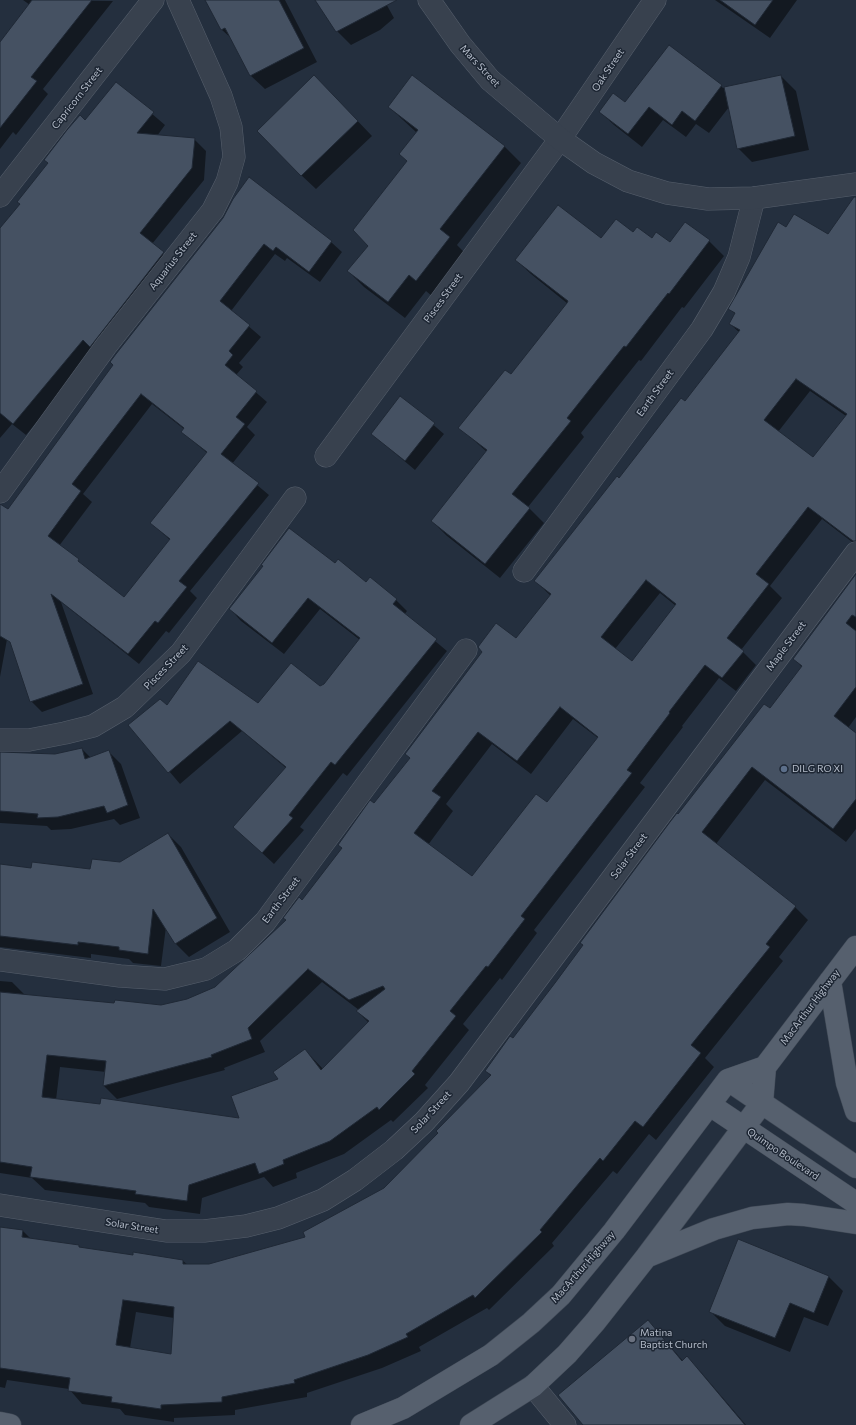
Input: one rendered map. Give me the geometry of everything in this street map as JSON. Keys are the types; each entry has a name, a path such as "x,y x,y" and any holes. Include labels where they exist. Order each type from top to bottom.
{"main road":[{"name":"MacArthur Highway","path":"765,1067 856,947"},
{"path":"830,981 846,1078 856,1111"},
{"path":"471,1425 533,1386 572,1348 647,1256 744,1128 762,1103 765,1067 728,1080"},
{"name":"MacArthur Highway","path":"362,1425 403,1408 491,1355 556,1300 614,1231 728,1080"},
{"path":"728,1080 856,1167"},
{"name":"Quimpo Boulevard","path":"710,1105 856,1203"},
{"path":"647,1256 714,1228 752,1218 788,1214 856,1223"},
{"path":"0,1424 10,1425"}],"street":[{"name":"Capricorn Street","path":"0,196 153,0"},
{"name":"Aquarius Street","path":"0,492 106,346 213,210 227,182 234,158 231,127 222,96 178,0"},
{"name":"Mars Street","path":"429,0 460,44 490,80 560,139 594,163 628,181 667,193 708,199 754,198 856,184"},
{"name":"Oak Street","path":"560,139 655,0"},
{"name":"Pisces Street","path":"326,456 560,139"},
{"name":"Earth Street","path":"524,571 702,328 724,292 739,257 754,198"},
{"name":"Pisces Street","path":"0,740 29,740 93,726 125,707 181,653 295,498"},
{"name":"Maple Street","path":"716,739 856,553"},
{"name":"Earth Street","path":"0,960 120,976 165,979 206,969 237,950 265,922 466,650"},
{"name":"Solar Street","path":"0,1205 166,1231 204,1231 246,1226 278,1218 323,1200 356,1180 394,1150 424,1122 459,1083 716,739"},
{"path":"533,1386 565,1425"}],"building":[{"path":"32,0 92,0 31,77 37,81 0,128 0,42"},
{"path":"205,0 279,0 304,48 250,76 225,28 221,30"},
{"path":"315,0 397,0 336,32"},
{"path":"720,0 773,0 755,25"},
{"path":"669,45 722,85 695,121 682,111 672,125 649,107 628,134 599,112 613,93 625,102"},
{"path":"314,75 358,121 301,176 257,131"},
{"path":"412,75 505,146 440,229 450,237 416,281 409,275 388,302 347,271 368,246 353,230 407,161 399,154 418,130 388,107"},
{"path":"781,75 795,136 737,149 724,87"},
{"path":"116,82 154,112 137,133 195,138 192,168 140,233 164,252 90,347 83,340 13,424 0,413 0,228 20,204 17,202 48,163 44,160 67,130 80,115 85,120"},
{"path":"249,177 332,241 309,272 276,247 273,251 264,244 220,301 250,325 229,351 233,355 225,365 257,391 236,417 245,424 221,454 259,483 179,581 187,587 158,623 155,621 128,654 51,594 83,684 30,702 10,642 0,636 0,504 8,509 113,365 110,362 223,218 233,199","holes":["141,394 184,428 181,432 207,452 150,523 170,539 124,597 78,561 79,559 48,536 81,491 72,484"]},
{"path":"854,197 856,197 856,541 853,541 808,507 756,574 769,584 727,638 744,651 722,678 705,665 627,770 632,773 521,916 525,919 488,967 486,966 450,1011 456,1016 412,1071 415,1074 379,1110 377,1107 330,1141 283,1160 284,1164 259,1174 255,1163 189,1185 187,1201 135,1194 136,1191 30,1177 32,1167 0,1162 0,992 114,1003 115,1000 161,1005 187,999 215,987 286,920 283,918 299,897 302,900 342,848 338,845 370,800 374,803 410,758 405,754 482,652 478,647 496,623 516,638 551,594 534,581 617,476 619,478 681,398 685,401 740,330 729,324 735,313 728,309 778,222 786,227 794,214 828,234","holes":["796,379 847,414 813,457 764,420","646,580 676,604 632,661 601,637","560,707 598,737 547,802 536,794 472,876 414,833 441,797 432,791 478,732 517,761","308,969 349,1000 383,986 385,989 356,1011 369,1021 321,1070 305,1049 273,1072 278,1079 231,1096 239,1118 101,1098 100,1104 42,1097 47,1055 106,1061 103,1086 212,1057 211,1055 252,1039 248,1028"]},
{"path":"558,205 601,238 616,219 633,232 637,227 652,238 656,232 670,242 685,222 710,240 669,294 668,293 626,347 624,346 567,418 571,421 512,494 530,508 485,564 431,521 487,450 458,428 505,370 511,374 568,301 515,260"},
{"path":"400,396 435,423 405,461 371,434"},
{"path":"289,528 335,563 338,559 366,582 370,577 397,599 393,604 437,639 335,765 331,762 289,815 293,818 262,853 233,827 286,767 230,721 168,773 128,725 160,699 167,705 198,661 258,703 291,663 320,686 324,684 360,638 308,598 272,643 229,609 263,566 261,565"},
{"path":"856,574 856,617 852,615 846,623 856,631 856,687 834,716 856,733 856,799 833,829 752,767 702,832 796,906 766,944 770,947 691,1045 701,1053 643,1127 635,1121 603,1161 600,1158 540,1230 542,1232 475,1298 473,1295 406,1334 408,1337 368,1355 294,1380 295,1383 222,1397 222,1402 161,1405 161,1409 111,1402 112,1397 68,1391 70,1378 0,1368 0,1227 23,1230 22,1237 79,1245 79,1247 133,1255 133,1252 183,1260 183,1264 209,1264 305,1237 303,1232 384,1188 438,1133 436,1131 491,1075 485,1071 510,1036 513,1038 555,983 583,945 580,943 670,822 677,813 678,814 764,704 770,708 802,666 793,659","holes":["123,1300 174,1307 171,1354 116,1345"]},
{"path":"82,748 85,759 109,750 128,805 107,813 104,806 58,817 37,818 38,814 0,811 0,752 55,754"},
{"path":"168,833 217,918 175,944 153,909 148,954 119,950 119,947 78,942 78,945 0,936 0,864 31,868 32,862 90,869 92,859 120,862"},
{"path":"738,1239 829,1276 814,1313 790,1303 775,1338 709,1312"},
{"path":"648,1320 682,1361 687,1356 745,1425 583,1425 558,1395"}],"place":[{"name":"DILG RO XI","path":"784,769"},
{"name":"Matina Baptist Church","path":"632,1339"}]}
